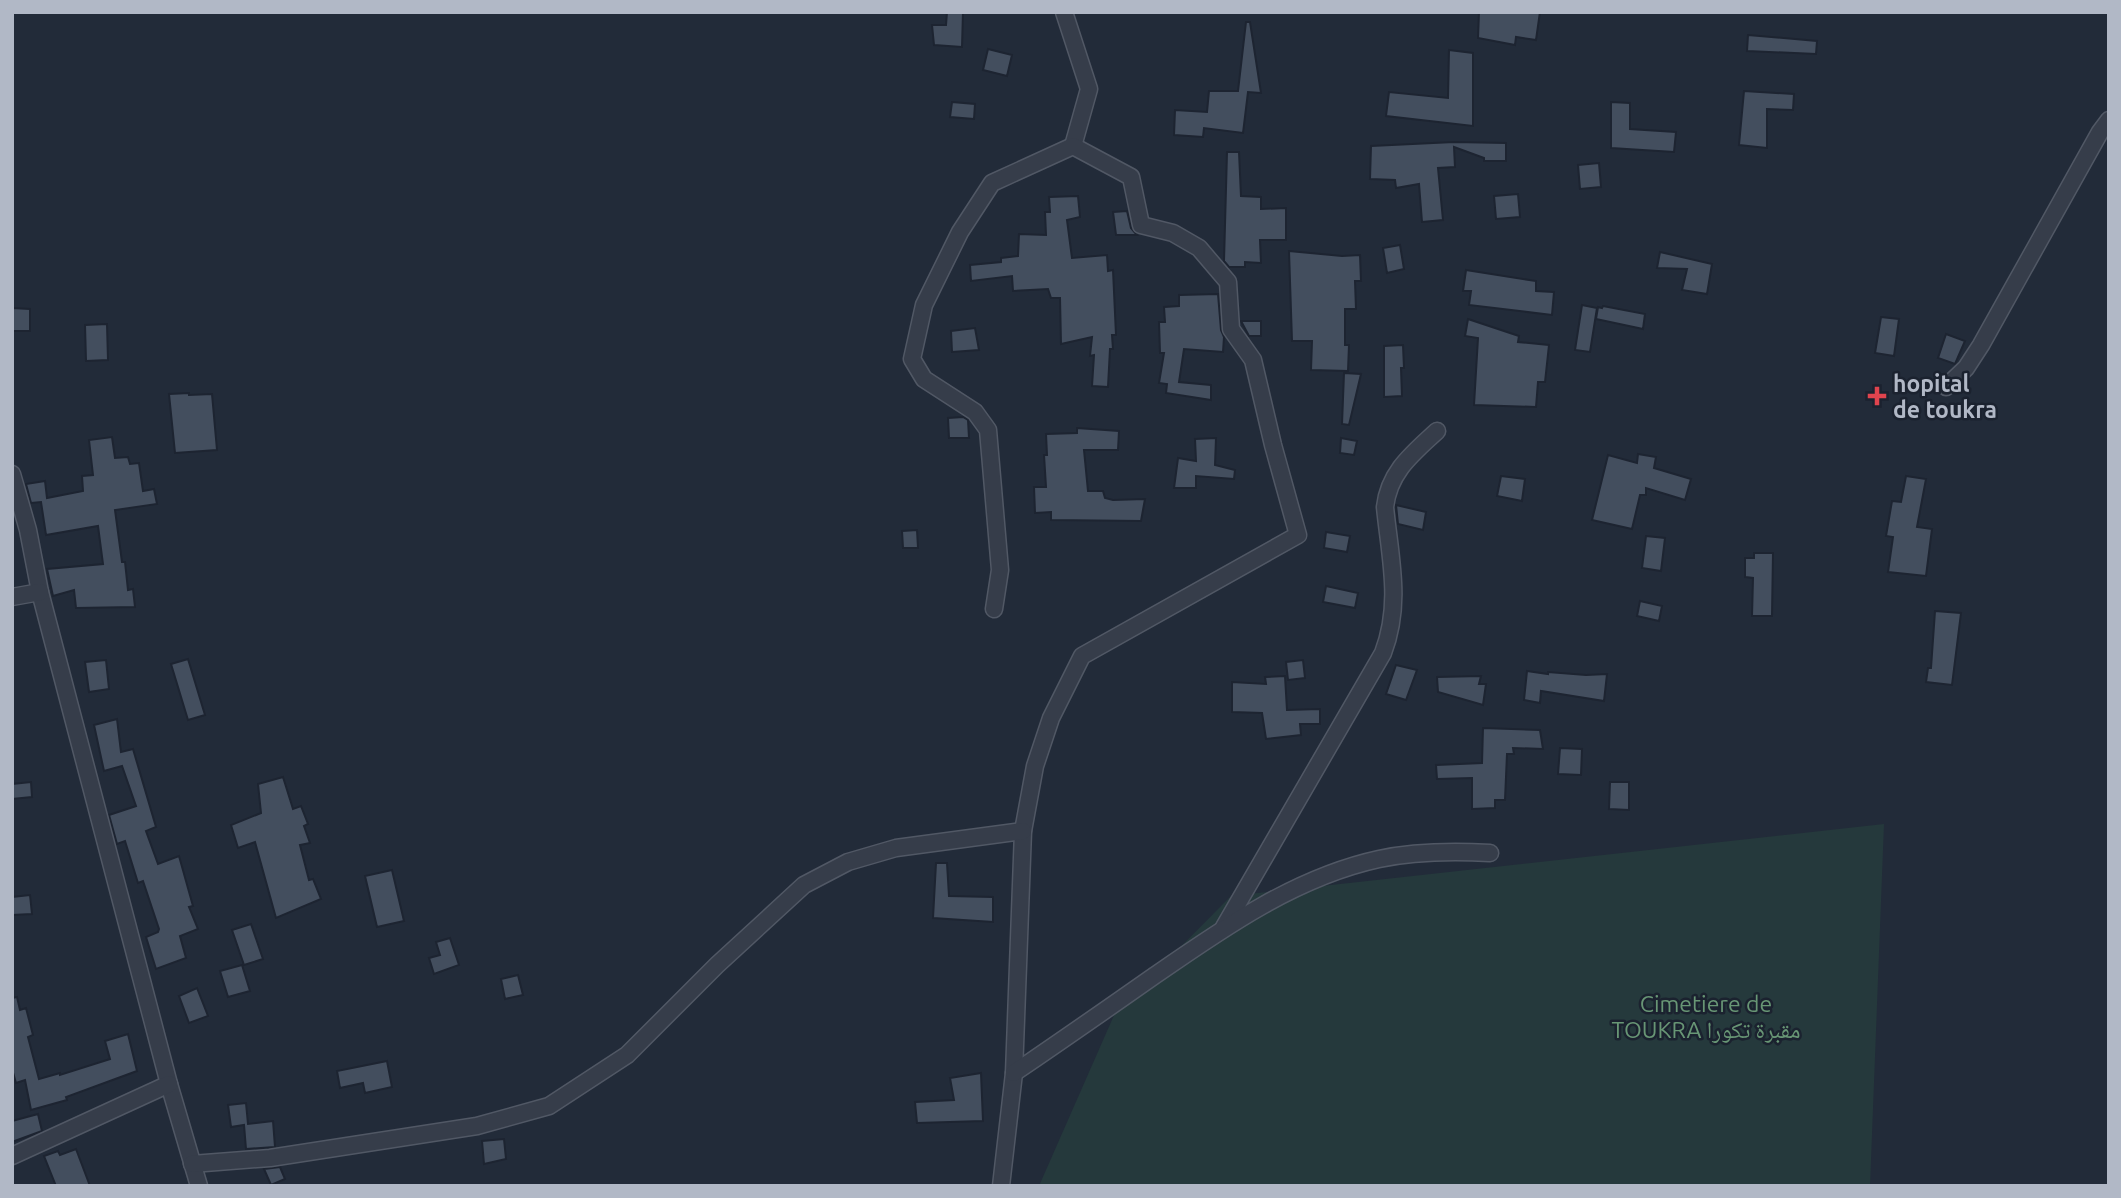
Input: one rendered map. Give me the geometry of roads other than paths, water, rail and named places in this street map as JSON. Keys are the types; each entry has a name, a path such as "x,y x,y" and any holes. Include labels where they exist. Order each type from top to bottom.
{"street":[{"path":"995,609 1000,570 988,430 975,412 924,379 912,359 924,305 960,232 992,183 1073,146 1089,89 1064,12"},
{"path":"1946,387 1966,368 1982,345 2099,132 2109,120"},
{"path":"1002,1186 1014,1073 1023,831 1035,766 1051,718 1082,656 1298,535 1253,360 1231,329 1228,282 1199,248 1173,233 1141,225 1131,177 1073,146"},
{"path":"1224,927 1383,653 1390,636 1395,601 1385,507 1387,492 1400,466 1437,431"},
{"path":"12,474 28,530 40,592 169,1084 199,1186"},
{"path":"12,597 40,592"},
{"path":"192,1164 270,1158 477,1126 549,1107 627,1055 716,965 804,885 848,862 896,848 1023,831"},
{"path":"1014,1073 1224,927 1298,888 1351,867 1406,854 1490,853"},
{"path":"12,1156 169,1084"}],"place":[{"name":"hopital de toukra","path":"1877,396"}],"park label":[{"name":"Cimetiere de TOUKRA مقبرة تكورا","path":"1706,1016"}]}
